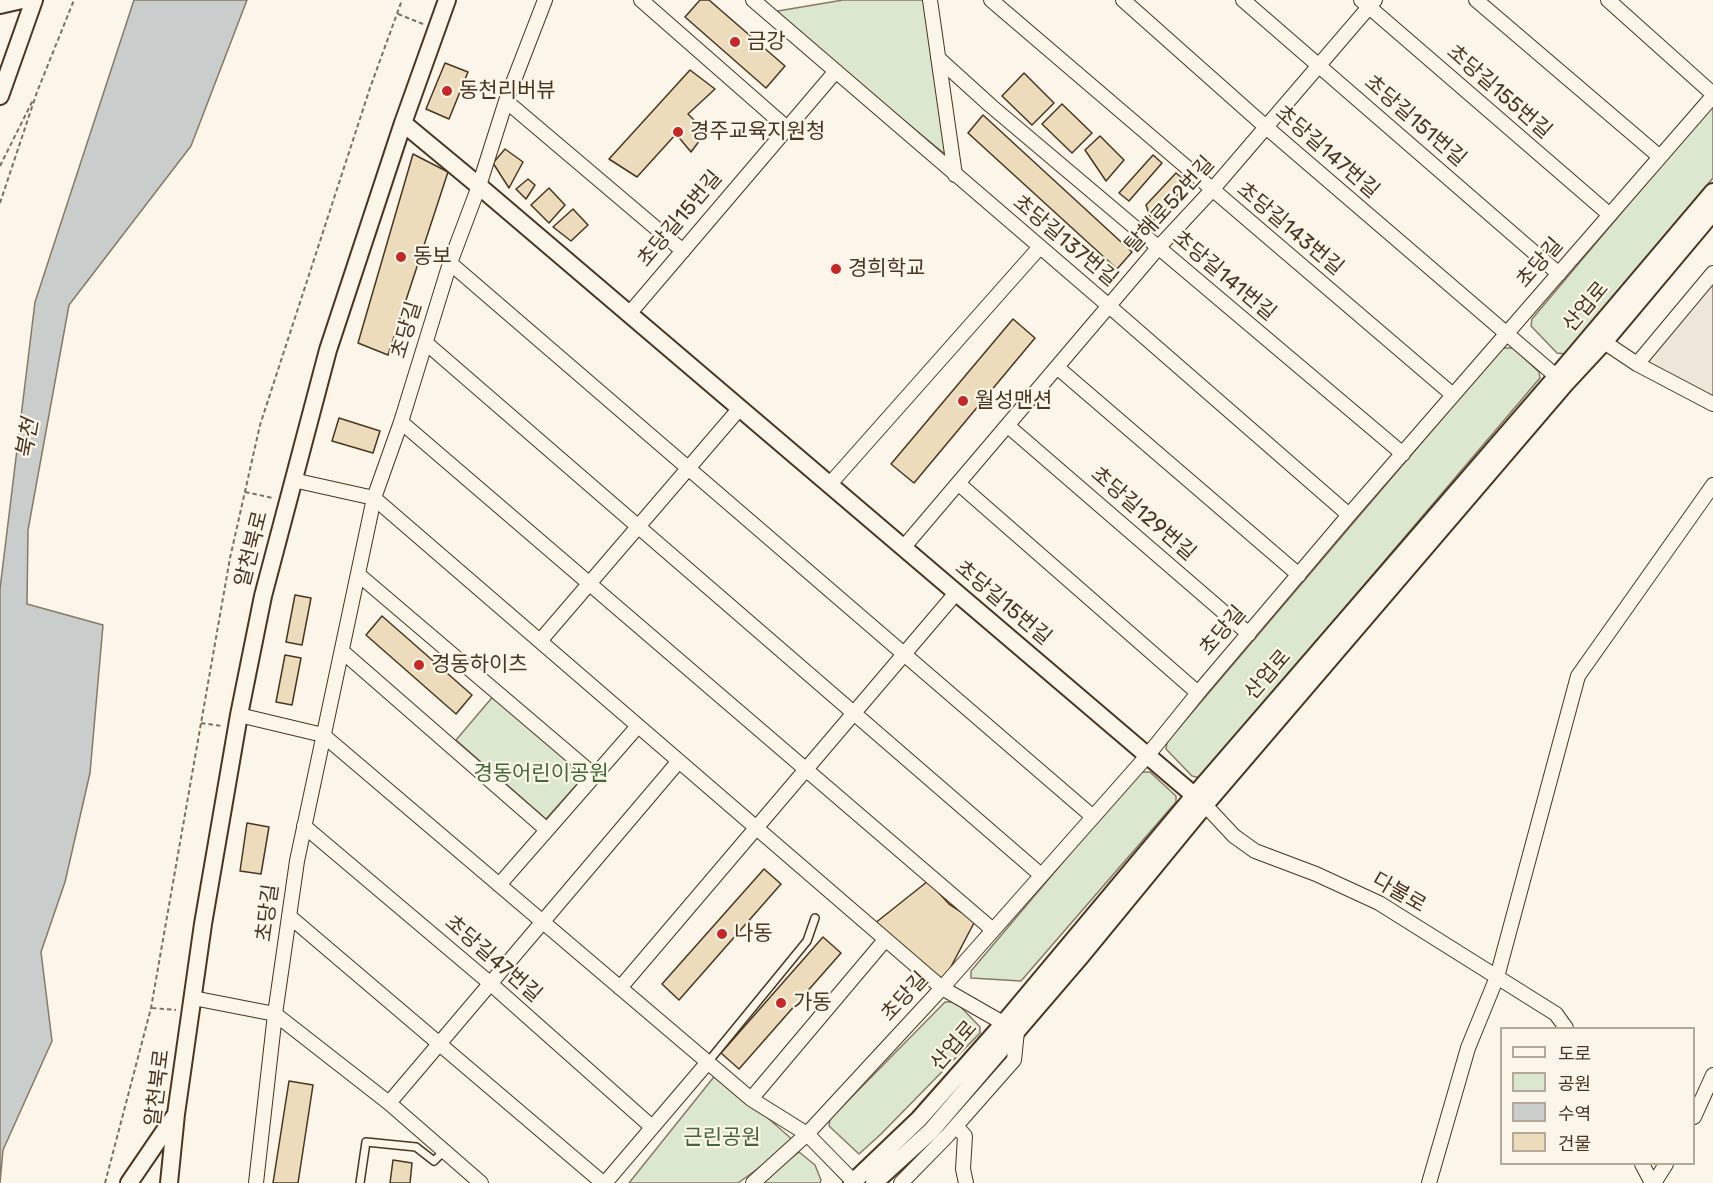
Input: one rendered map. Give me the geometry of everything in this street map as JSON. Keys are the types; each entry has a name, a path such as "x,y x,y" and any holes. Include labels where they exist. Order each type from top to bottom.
{"street":[{"path":"0,5 22,0"},
{"path":"0,96 34,0"},
{"name":"알천북로","path":"169,1183 176,1114 203,924 238,722 263,596 328,350 403,123 447,0"},
{"name":"초당길","path":"256,1183 275,1014 297,861 374,498 401,422 450,263 479,186 506,101 545,0"},
{"path":"640,0 787,128"},
{"name":"초당길137번길","path":"753,0 1349,515"},
{"path":"930,0 955,175"},
{"name":"초당길143번길","path":"991,0 1453,395"},
{"name":"초당길147번길","path":"1123,0 1266,127 1561,380"},
{"name":"초당길151번길","path":"1243,0 1559,274"},
{"path":"1476,0 1660,157"},
{"path":"1608,0 1713,95"},
{"name":"탈해로52번길","path":"903,548 1158,248 1212,190 1319,66 1368,2"},
{"name":"초당길155번길","path":"1368,2 1611,215"},
{"name":"초당길141번길","path":"938,58 991,106 1403,454"},
{"name":"초당길15번길","path":"629,314 836,72"},
{"name":"초당길","path":"753,1183 807,1134 942,988 1147,756 1349,515 1713,95"},
{"path":"506,101 683,251"},
{"path":"403,123 479,186"},
{"name":"초당길15번길","path":"479,186 1199,800"},
{"name":"산업로","path":"874,1183 930,1131 1010,1027 1199,800 1561,380 1713,192"},
{"name":"산업로","path":"1561,380 1604,342 1713,212"},
{"path":"829,485 1039,248"},
{"path":"450,263 1092,816"},
{"path":"1637,363 1713,273"},
{"path":"1604,342 1637,363 1713,404"},
{"path":"426,343 1041,875"},
{"path":"1058,368 1299,575"},
{"path":"540,641 740,408"},
{"path":"401,422 993,930"},
{"name":"초당길129번길","path":"1008,426 1249,634"},
{"path":"293,480 374,498 942,988 1010,1027 1014,1060 956,1126 901,1183"},
{"path":"959,483 1198,693"},
{"path":"1429,1183 1468,1048 1497,977 1578,676 1713,485"},
{"path":"359,575 594,775"},
{"path":"620,988 956,593"},
{"path":"343,652 547,830"},
{"path":"238,722 323,735 751,1099 807,1134 854,1183"},
{"path":"500,885 638,726"},
{"path":"390,1103 679,761"},
{"name":"다불로","path":"1199,800 1234,836 1255,851 1316,874 1379,903 1556,1014 1565,1027"},
{"name":"초당길47번길","path":"304,826 491,984 652,1127"},
{"path":"289,916 604,1183 708,1062"},
{"path":"751,1099 885,940"},
{"path":"192,1005 275,1014 390,1103 481,1183"},
{"name":"산업로","path":"854,1183 1010,1027"},
{"path":"1695,1116 1713,1075"},
{"path":"129,1183 176,1114"},
{"path":"956,1126 965,1136 963,1168 966,1183"},
{"path":"1643,1165 1653,1183 1665,1165"}],"lane":[{"path":"708,1062 807,941 815,918"},
{"path":"360,1183 366,1142 416,1147 434,1161 444,1151"}],"path":[{"path":"0,203 37,92 74,0"},
{"path":"105,1183 151,1008 230,558 260,425 367,99 402,0"},
{"path":"397,13 436,30"},
{"path":"0,166 37,92"},
{"path":"245,492 288,501"},
{"path":"200,723 238,722"},
{"path":"151,1008 192,1005"}],"green space":[{"path":"843,0 926,0 946,155 772,12"},
{"path":"1713,104 1713,178 1565,354 1557,353 1531,326 1532,319"},
{"path":"1502,348 1513,348 1539,372 1540,378 1200,778 1192,776 1166,749 1167,742"},
{"name":"경동어린이공원","path":"496,693 587,773 546,819 456,740"},
{"path":"1139,772 1150,772 1176,796 1176,802 1021,981 971,978 971,971"},
{"path":"945,1002 956,1002 980,1027 980,1033 859,1154 829,1126 830,1119"},
{"name":"근린공원","path":"717,1073 795,1142 738,1183 629,1183"},
{"path":"799,1152 815,1165 820,1183 759,1183"}],"shaded area":[{"path":"1713,274 1713,404 1637,364"}],"water":[{"name":"북천","path":"134,0 247,0 191,146 69,305 28,530 27,604 103,625 90,773 65,882 41,952 52,1041 3,1150 0,1183 0,589 35,302"}],"building":[{"name":"금강","path":"700,0 709,0 785,66 766,88 685,17"},
{"name":"동천리버뷰","path":"445,63 468,72 449,119 426,109"},
{"name":"경주교육지원청","path":"690,70 715,89 688,114 706,132 691,152 676,134 637,177 609,159"},
{"path":"1024,73 1054,103 1032,125 1002,96"},
{"path":"1062,104 1092,133 1072,153 1042,124"},
{"path":"983,115 1132,252 1117,269 968,133"},
{"path":"1100,136 1124,160 1106,181 1085,150"},
{"path":"505,149 523,162 509,188 493,163"},
{"name":"동보","path":"413,154 448,172 388,355 358,343"},
{"path":"1153,155 1162,163 1129,201 1119,193"},
{"path":"1176,173 1188,183 1152,222 1146,205"},
{"path":"528,179 535,185 526,199 516,189"},
{"path":"549,188 565,205 549,223 531,205"},
{"path":"573,209 588,225 571,241 553,227"},
{"name":"월성맨션","path":"1013,319 1035,338 914,483 891,464"},
{"path":"339,418 380,431 373,453 332,441"},
{"path":"295,595 311,598 302,645 286,642"},
{"name":"경동하이츠","path":"382,616 472,695 456,714 366,635"},
{"path":"285,655 301,658 292,705 276,702"},
{"path":"247,823 269,827 261,874 240,871"},
{"name":"나동","path":"764,869 781,884 679,1000 662,984"},
{"path":"928,881 949,904 975,921 943,982 874,924"},
{"name":"가동","path":"823,937 841,953 739,1069 721,1053"},
{"path":"289,1081 313,1085 298,1183 273,1183"},
{"path":"393,1160 412,1163 410,1183 390,1183"}],"place":[{"name":"금강","path":"735,42"},
{"name":"동천리버뷰","path":"447,91"},
{"name":"경주교육지원청","path":"678,132"},
{"name":"동보","path":"401,257"},
{"name":"경희학교","path":"836,269"},
{"name":"월성맨션","path":"963,401"},
{"name":"경동하이츠","path":"419,665"},
{"name":"나동","path":"722,934"},
{"name":"가동","path":"781,1003"}]}
